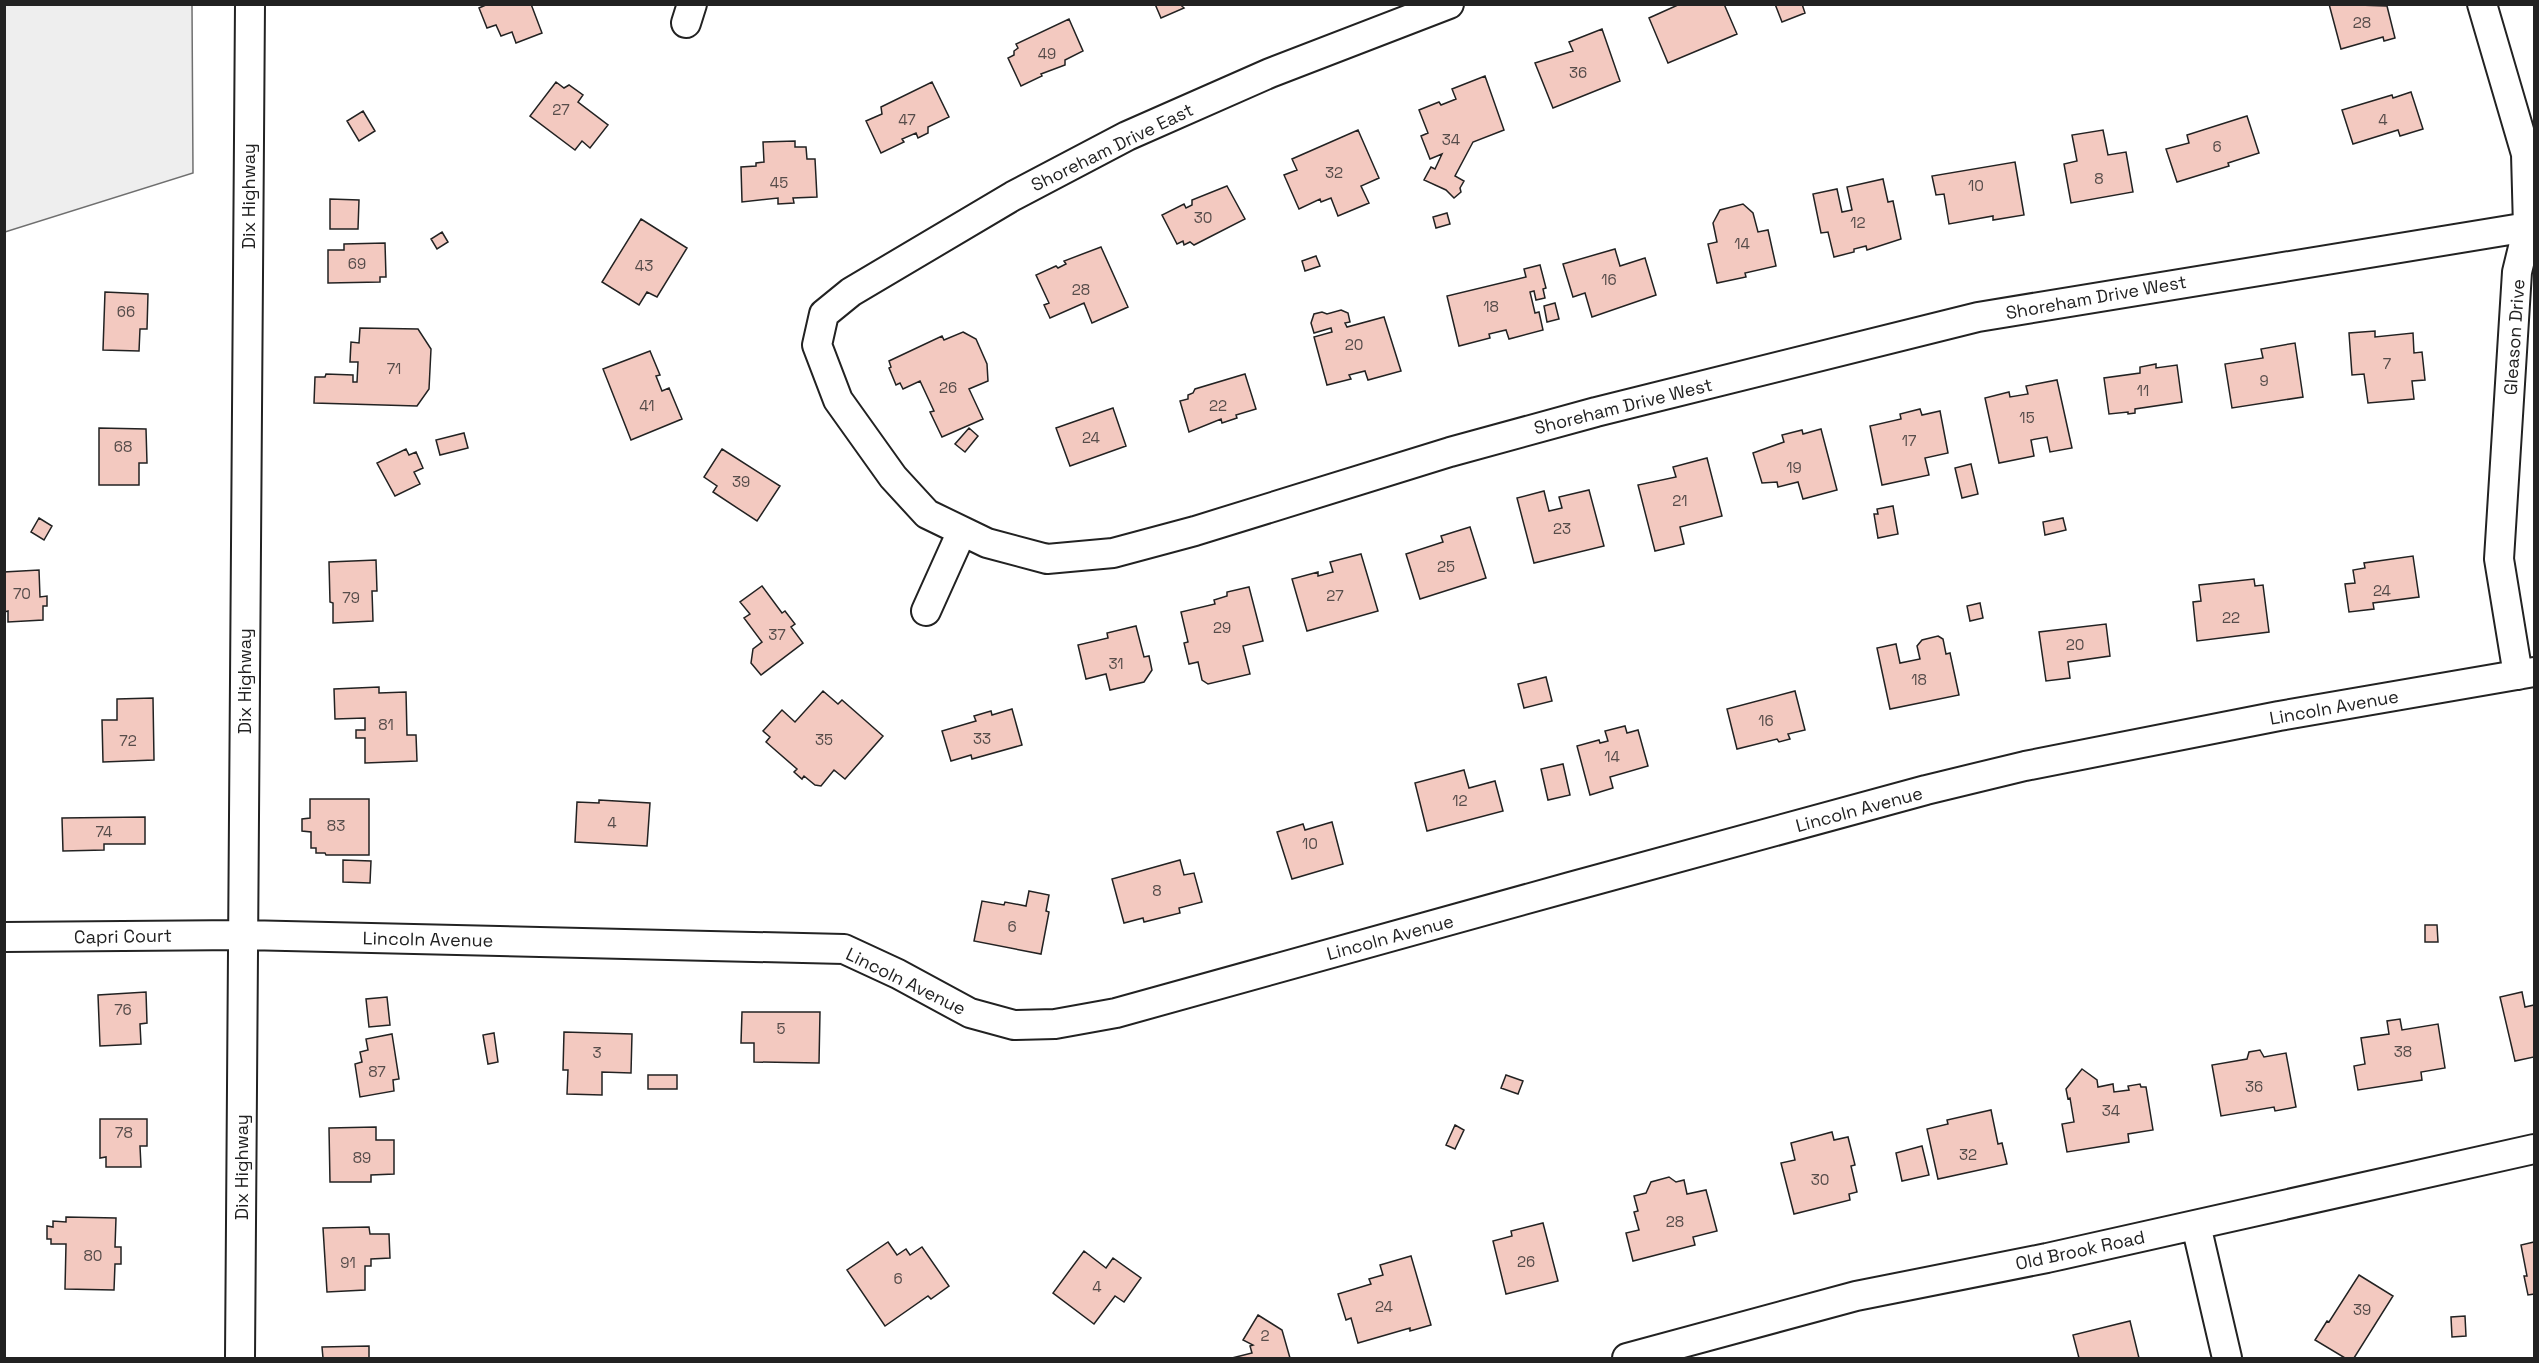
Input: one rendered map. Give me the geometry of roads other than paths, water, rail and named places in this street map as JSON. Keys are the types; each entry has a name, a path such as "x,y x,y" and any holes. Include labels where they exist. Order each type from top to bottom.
{"street":[{"name":"Dix Highway","path":"240,1359 250,4"},
{"name":"Shoreham Drive East","path":"817,345 824,314 851,292 1012,196 1127,136 1270,73 1449,4"},
{"name":"Gleason Drive","path":"2482,4 2526,154 2531,227 2517,272 2499,559 2526,673"},
{"name":"Shoreham Drive West","path":"817,345 838,400 893,477 927,514 987,543 1047,559 1113,553 1195,531 1495,439 1978,317 2531,227"},
{"path":"926,611 962,531"},
{"name":"Lincoln Avenue","path":"242,935 844,949 898,974 970,1013 1014,1025 1055,1024 1116,1013 1926,790 2025,766 2279,716 2526,673"},
{"name":"Capri Court","path":"4,937 242,935"},
{"name":"Old Brook Road","path":"1627,1359 1856,1296 2196,1225 2535,1149"},
{"path":"2196,1225 2227,1359"}]}
